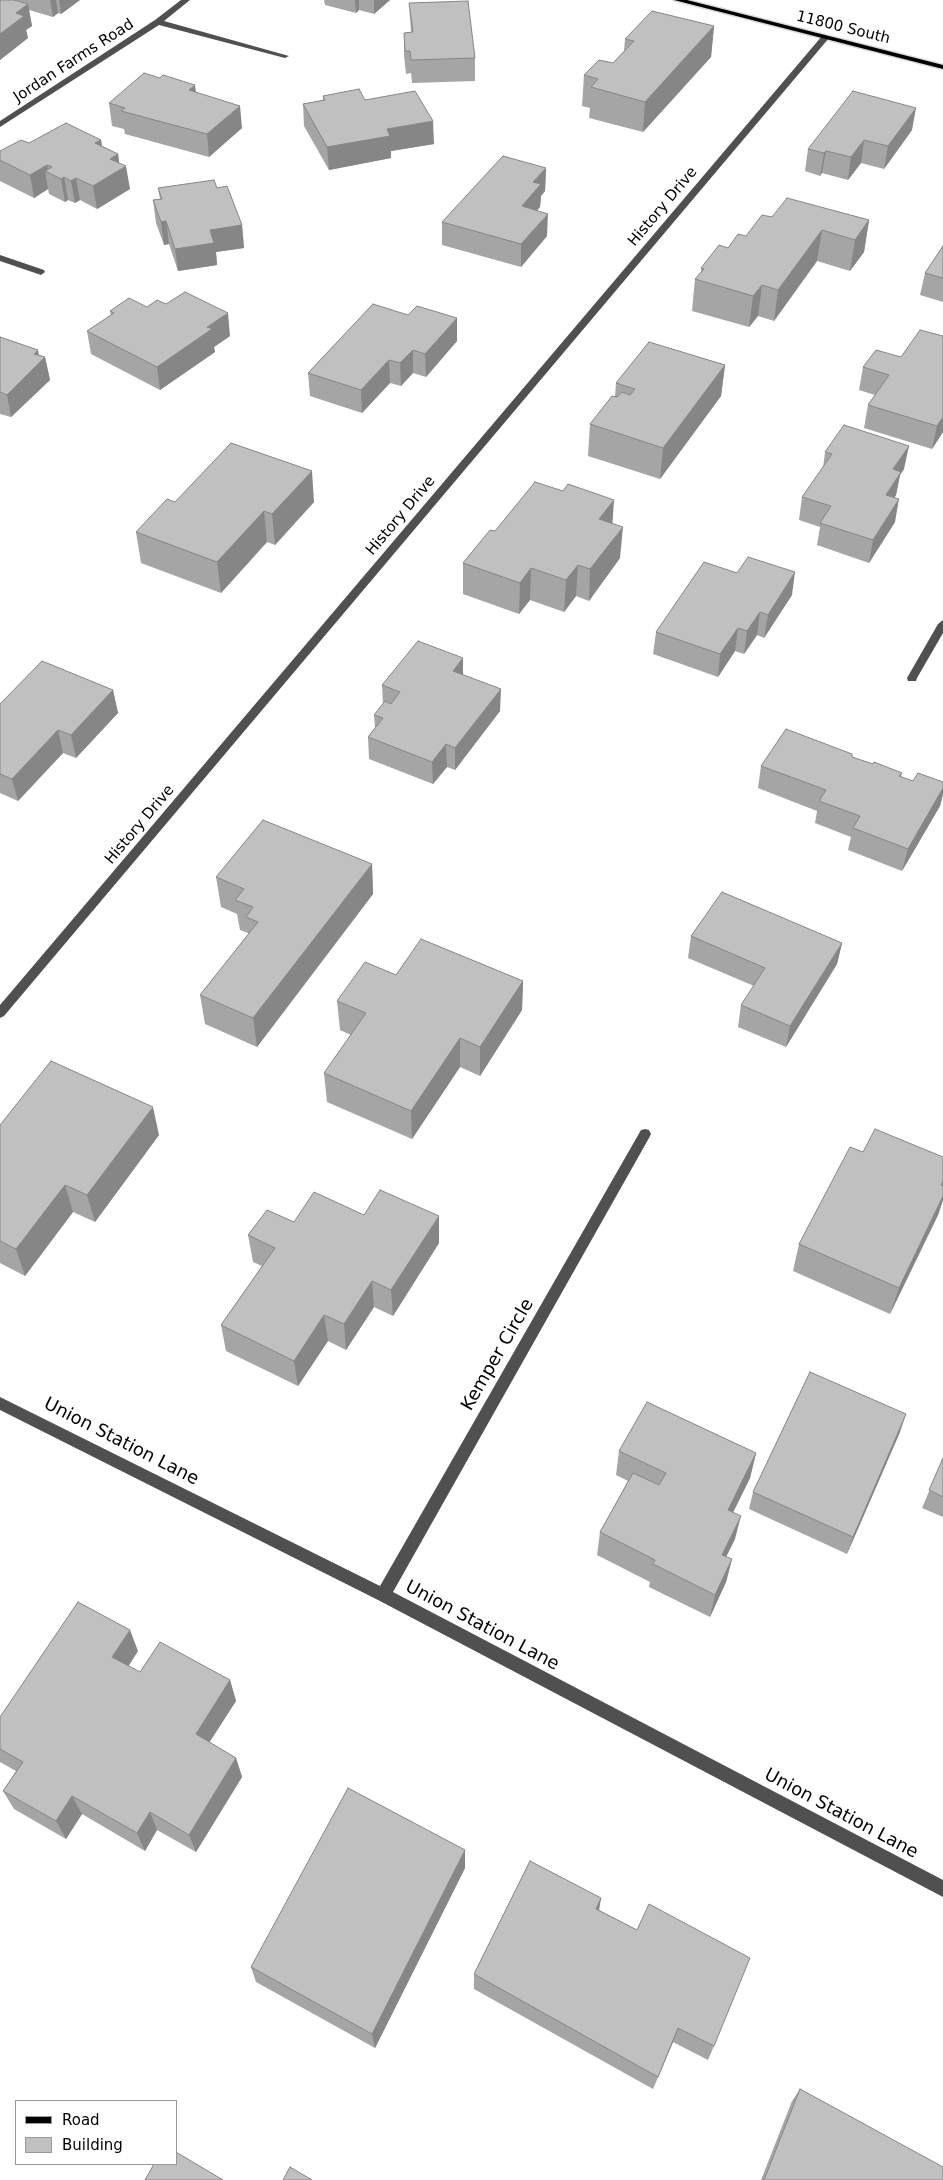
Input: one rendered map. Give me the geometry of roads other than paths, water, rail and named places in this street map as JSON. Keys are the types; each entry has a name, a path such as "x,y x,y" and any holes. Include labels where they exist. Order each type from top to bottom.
{"main road":[{"name":"11800 South","path":"678,0 943,68"}],"street":[{"name":"Jordan Farms Road","path":"0,125 158,22 186,0"},
{"path":"158,22 285,56"},
{"name":"History Drive","path":"0,1013 825,38"},
{"path":"0,258 41,272"},
{"path":"912,678 943,624"},
{"name":"Kemper Circle","path":"383,1595 645,1134"},
{"name":"Union Station Lane","path":"0,1403 383,1595 943,1889"}]}
